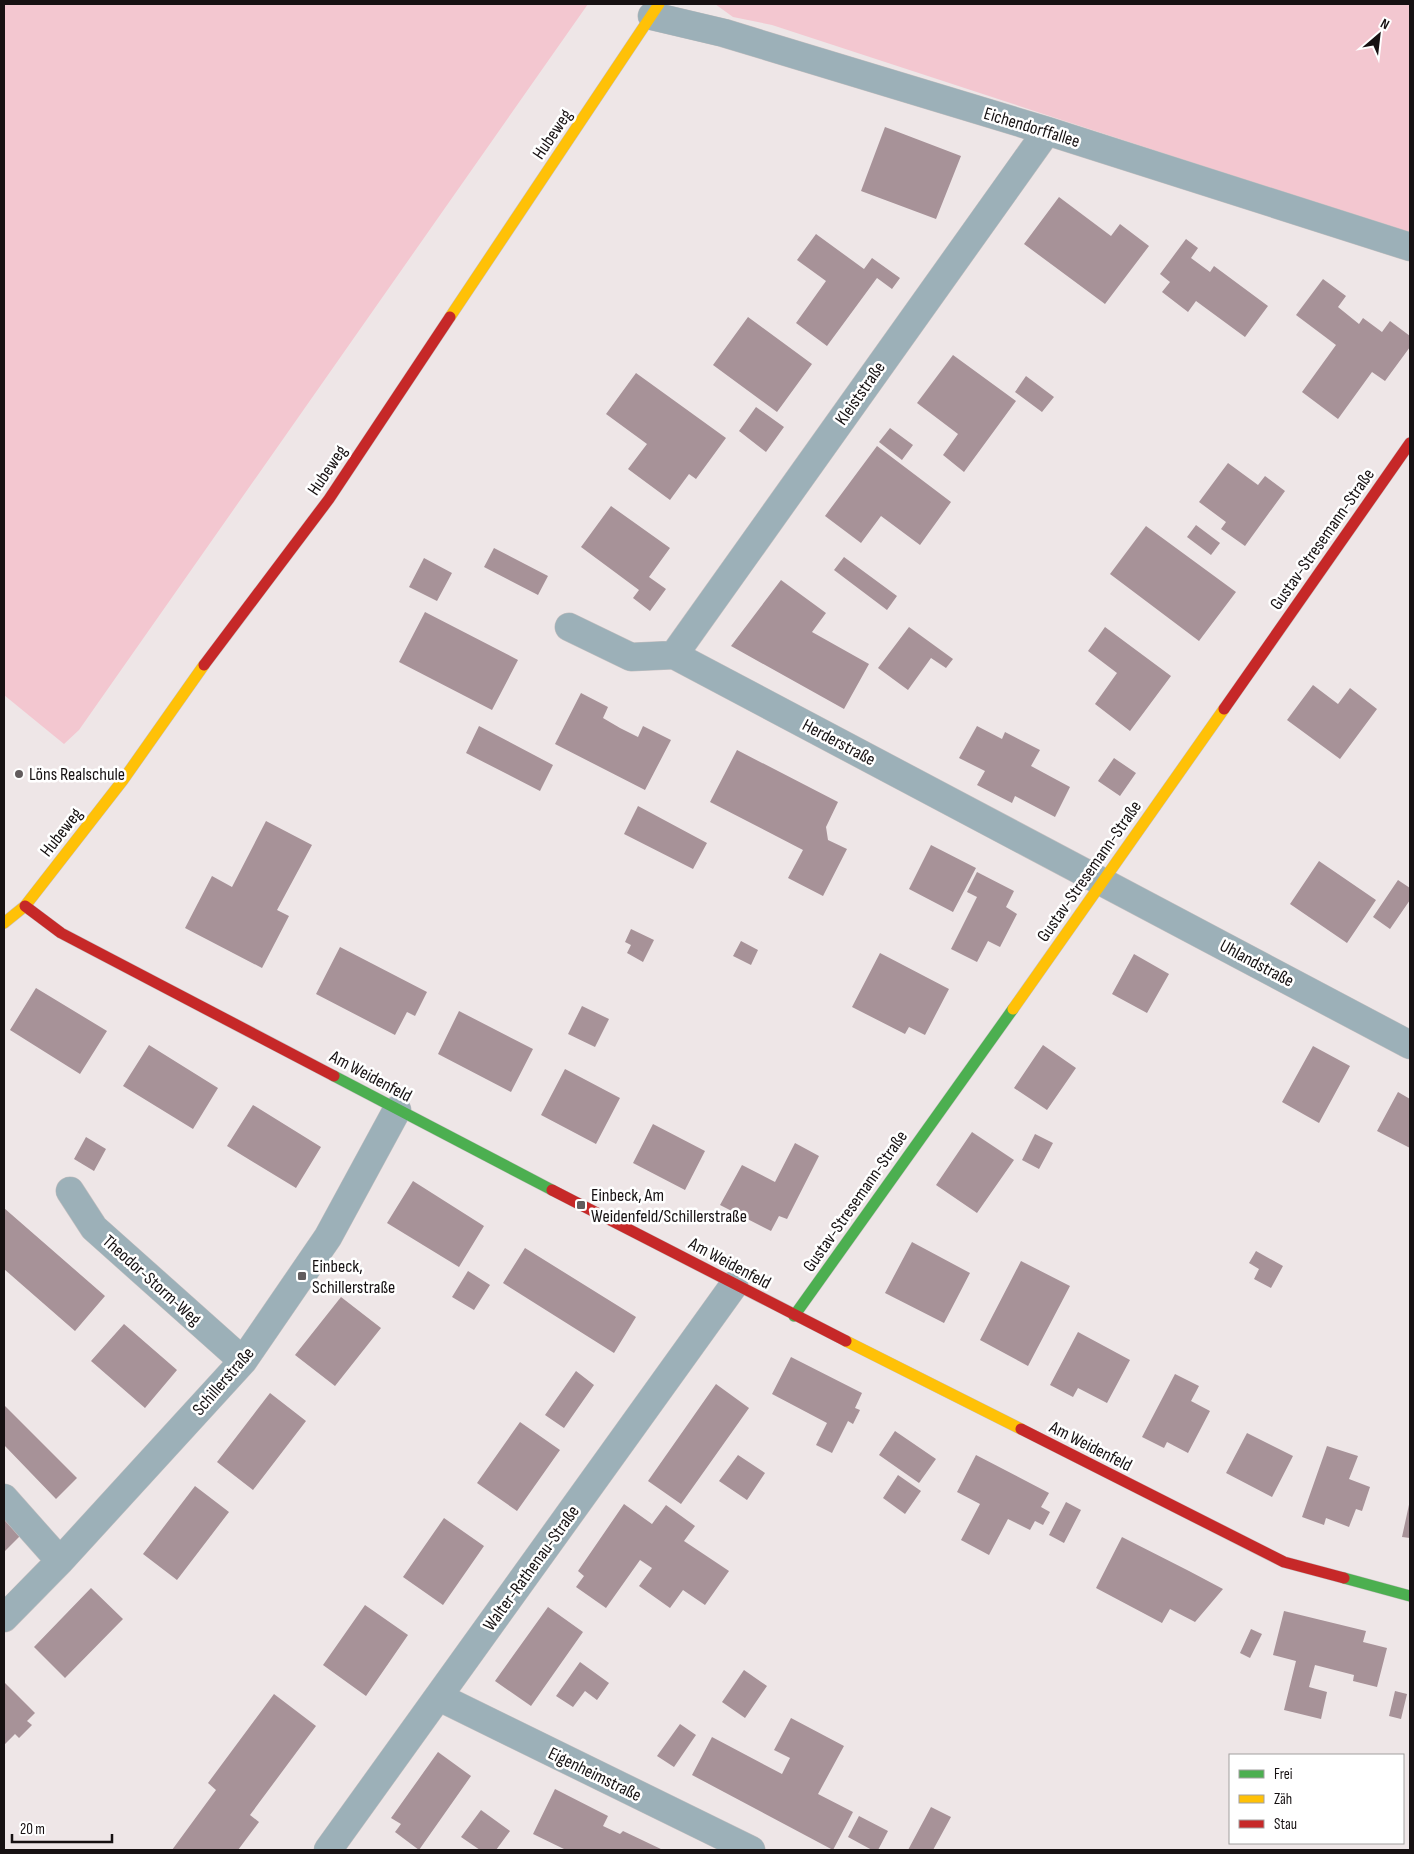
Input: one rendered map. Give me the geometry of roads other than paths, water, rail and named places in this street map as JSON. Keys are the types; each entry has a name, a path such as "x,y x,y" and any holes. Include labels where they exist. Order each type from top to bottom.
{"street":[{"name":"Eichendorffallee","path":"655,10 724,33 1047,131 1410,247"},
{"name":"Hubeweg","path":"4,923 26,906 123,780 213,652 329,499 655,10"},
{"name":"Kleiststraße","path":"674,655 1047,131"},
{"name":"Gustav-Stresemann-Straße","path":"794,1316 1103,882 1410,443"},
{"path":"569,627 631,657 674,655"},
{"name":"Herderstraße","path":"674,655 1103,882"},
{"name":"Uhlandstraße","path":"1103,882 1410,1045"},
{"name":"Am Weidenfeld","path":"26,906 61,933 397,1110 794,1316 1284,1562 1410,1596"},
{"name":"Schillerstraße","path":"4,1618 60,1561 244,1361 328,1236 397,1110"},
{"name":"Theodor-Storm-Weg","path":"70,1191 94,1228 244,1361"},
{"name":"Walter-Rathenau-Straße","path":"328,1850 734,1285"},
{"path":"4,1498 60,1561"},
{"name":"Eigenheimstraße","path":"439,1697 751,1850"}],"place":[{"name":"Löns Realschule","path":"19,774"},
{"name":"Einbeck, Am Weidenfeld/Schillerstraße","path":"581,1205"},
{"name":"Einbeck, Schillerstraße","path":"302,1276"}]}
